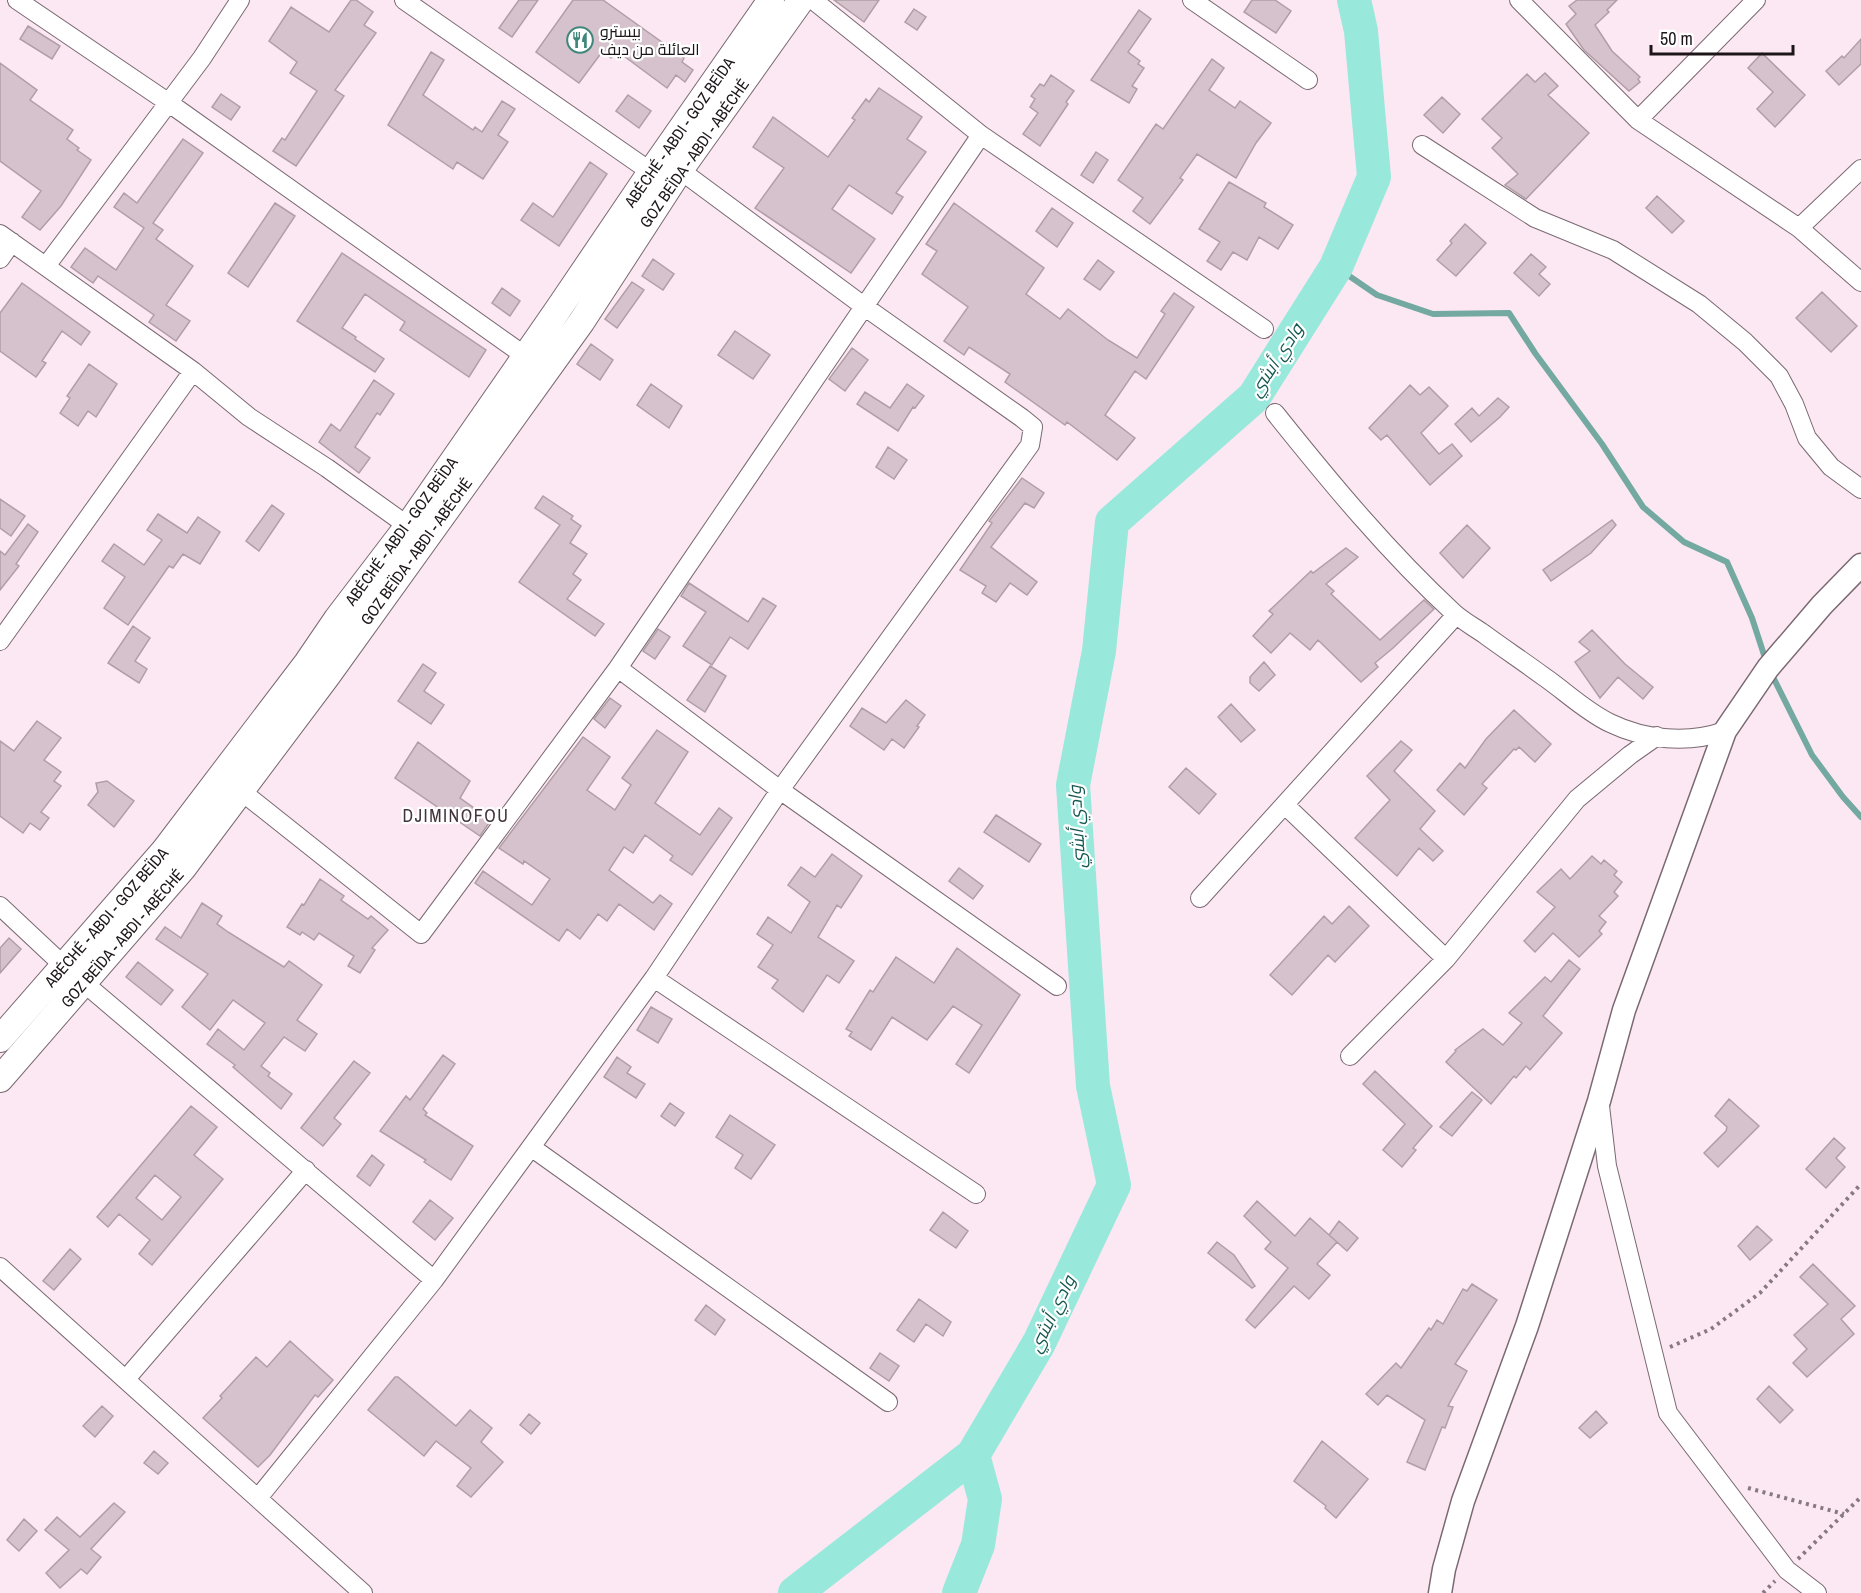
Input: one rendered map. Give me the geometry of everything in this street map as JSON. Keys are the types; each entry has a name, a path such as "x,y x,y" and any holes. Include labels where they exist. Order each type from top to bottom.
{"main road":[{"name":"ABÉCHÉ - ABDI - GOZ BEÏDA","path":"0,1039 164,851 317,670 337,619 408,526 771,0"},
{"name":"GOZ BEÏDA - ABDI - ABÉCHÉ","path":"0,1079 183,868 241,791 317,670 546,372 582,321 680,170 801,0"}],"street":[{"path":"17,0 169,103 527,355 546,372"},
{"path":"46,266 202,58 240,0"},
{"path":"404,0 651,172"},
{"path":"813,0 981,135 1264,329"},
{"path":"1192,0 1308,80"},
{"path":"1519,0 1638,120 1799,228 1861,282"},
{"path":"1638,120 1756,0"},
{"path":"241,791 421,934 618,668 981,135"},
{"path":"1422,145 1535,218 1613,250 1699,304 1744,342 1779,376 1794,404 1807,438 1831,467 1861,489"},
{"path":"1799,228 1861,169"},
{"path":"258,1498 434,1280 654,978 780,790 1030,445 1033,428 1022,418 865,307 680,170"},
{"path":"0,259 6,238 193,371 249,417 327,468 408,526"},
{"path":"0,641 193,371"},
{"path":"1275,413 1341,496 1456,615 1583,706 1610,723 1641,734 1680,739 1706,737 1725,731"},
{"path":"1440,1593 1444,1569 1463,1501 1527,1326 1599,1101 1624,1010 1725,731 1768,668 1822,604 1861,565"},
{"path":"1200,898 1456,615"},
{"path":"618,668 780,790 1058,987"},
{"path":"1350,1056 1446,959 1577,799 1657,736"},
{"path":"1285,805 1446,959"},
{"path":"0,906 64,966"},
{"path":"654,978 976,1194"},
{"path":"84,982 434,1280"},
{"path":"1599,1101 1607,1166 1668,1413 1787,1570 1817,1593"},
{"path":"531,1147 888,1402"},
{"path":"126,1379 306,1170"},
{"path":"0,1267 363,1593"}],"path":[{"path":"1653,1354 1711,1329 1760,1293 1861,1184"},
{"path":"1718,1480 1844,1514"},
{"path":"1763,1593 1861,1497"}],"building":[{"path":"351,0 356,0 373,12 364,25 376,33 335,90 344,96 296,166 273,151 282,138 285,140 317,91 290,73 297,62 269,41 291,7 329,32"},
{"path":"519,0 538,0 512,37 499,28"},
{"path":"573,0 603,0 684,58 682,62 693,70 685,82 676,75 667,88 617,51 611,58 602,52 579,83 536,52"},
{"path":"834,0 879,0 864,22"},
{"path":"1252,0 1275,0 1291,11 1276,33 1244,12"},
{"path":"1577,0 1617,0 1607,10 1609,12 1595,25 1612,51 1640,77 1638,79 1640,82 1629,91 1584,50 1566,24 1576,14 1569,6"},
{"path":"914,9 926,17 917,30 905,22"},
{"path":"1139,10 1151,19 1128,52 1140,61 1138,64 1144,68 1132,86 1137,89 1129,103 1091,80"},
{"path":"28,26 60,46 52,59 20,39"},
{"path":"1861,39 1861,64 1839,85 1826,71 1842,56 1844,58"},
{"path":"431,52 444,60 423,95 473,130 475,127 482,132 502,101 515,109 498,135 508,142 483,179 457,162 453,169 388,125"},
{"path":"1762,53 1805,95 1775,127 1757,109 1773,92 1748,68"},
{"path":"1212,59 1224,68 1209,90 1235,108 1240,101 1271,123 1256,143 1236,178 1197,154 1180,178 1183,180 1150,224 1133,211 1143,198 1118,180 1156,124 1163,129"},
{"path":"0,63 37,90 30,100 73,130 67,139 91,160 61,206 40,230 22,217 41,191 0,161"},
{"path":"1545,73 1558,86 1548,95 1589,133 1526,199 1505,185 1518,174 1492,148 1502,138 1482,119 1527,74 1535,82"},
{"path":"1051,75 1074,91 1040,146 1023,134 1038,113 1030,107 1035,99 1031,96 1040,84 1044,86"},
{"path":"879,88 922,117 907,139 926,152 896,193 903,197 892,214 849,185 832,209 875,239 851,273 755,208 784,168 753,147 773,117 828,157 855,120 852,118 866,99 869,102"},
{"path":"221,94 240,107 231,120 212,107"},
{"path":"628,95 651,111 639,128 616,111"},
{"path":"1442,97 1460,114 1443,133 1424,115"},
{"path":"183,139 203,153 153,223 163,230 156,239 193,266 166,305 190,321 176,341 149,322 154,315 98,276 93,283 71,267 85,248 116,270 144,228 114,207 124,193 137,203"},
{"path":"1096,152 1108,160 1093,183 1081,175"},
{"path":"590,162 607,174 559,246 521,220 533,203 553,217"},
{"path":"1229,182 1266,203 1264,207 1293,225 1278,249 1259,237 1247,260 1233,252 1221,270 1207,261 1220,242 1199,229"},
{"path":"1657,196 1684,221 1672,233 1646,208"},
{"path":"275,203 295,216 248,287 228,273"},
{"path":"954,203 1044,268 1026,294 1060,319 1068,309 1108,340 1137,358 1165,314 1161,311 1174,293 1194,307 1146,379 1135,371 1105,415 1135,438 1117,460 1067,422 1065,425 1005,382 1010,374 969,347 964,355 944,341 968,307 922,274 937,251 926,244"},
{"path":"1052,208 1073,223 1057,247 1036,231"},
{"path":"1465,224 1486,243 1456,276 1437,260"},
{"path":"342,253 486,350 469,377 400,330 405,322 365,294 342,328 384,359 375,372 297,321"},
{"path":"1531,254 1546,267 1539,274 1550,284 1539,296 1514,273"},
{"path":"653,259 674,274 663,290 642,276"},
{"path":"1098,260 1114,272 1100,290 1084,279"},
{"path":"632,282 644,290 617,328 605,319"},
{"path":"22,283 90,332 81,345 62,331 42,361 46,363 36,377 0,351 0,313"},
{"path":"502,288 520,301 510,316 492,303"},
{"path":"1822,292 1857,326 1831,352 1796,318"},
{"path":"735,331 770,355 753,379 718,355"},
{"path":"591,344 613,360 600,380 577,364"},
{"path":"852,348 868,360 845,391 829,379"},
{"path":"89,364 117,384 96,417 88,411 78,426 60,413 70,398 67,396"},
{"path":"374,380 394,394 380,415 377,413 355,447 370,458 359,473 319,442 331,424 340,431"},
{"path":"651,384 682,406 669,428 637,405"},
{"path":"907,384 924,396 915,408 913,407 898,431 857,404 865,392 890,408"},
{"path":"1410,385 1420,395 1429,387 1448,406 1421,433 1439,454 1452,444 1462,456 1430,485 1387,435 1381,440 1369,428"},
{"path":"1498,398 1509,407 1471,442 1455,424 1472,408 1479,416"},
{"path":"888,447 907,460 894,479 876,467"},
{"path":"1022,478 1044,493 1034,508 1025,503 991,547 1037,582 1027,595 1010,583 996,602 982,593 986,586 960,570 992,523 989,521"},
{"path":"543,496 573,516 571,519 581,526 570,543 587,554 573,574 581,580 567,599 604,624 595,636 519,582 560,525 535,508"},
{"path":"0,499 25,516 11,536 0,528"},
{"path":"272,505 284,514 259,551 246,541"},
{"path":"158,514 187,533 198,517 220,532 200,564 183,554 173,568 169,566 128,625 104,608 125,577 102,561 114,544 144,565 162,540 147,530"},
{"path":"1612,520 1616,525 1591,553 1551,581 1543,570"},
{"path":"28,524 38,532 16,564 19,566 0,590 0,551 5,555"},
{"path":"1467,525 1490,548 1463,578 1440,553"},
{"path":"1346,548 1358,557 1326,584 1334,591 1331,594 1380,640 1424,600 1434,609 1375,663 1378,667 1361,682 1318,640 1310,650 1290,633 1271,653 1253,636 1273,614 1269,611 1311,571 1313,573"},
{"path":"689,583 748,622 763,598 776,606 748,649 730,637 712,665 683,646 706,612 681,596"},
{"path":"133,626 150,638 135,661 147,669 139,683 108,663"},
{"path":"658,629 670,637 655,659 643,651"},
{"path":"1592,630 1625,664 1653,687 1643,699 1618,677 1600,698 1575,662 1590,651 1579,642"},
{"path":"1264,662 1275,675 1259,691 1250,683 1250,677"},
{"path":"423,664 436,673 424,691 444,705 431,724 398,701"},
{"path":"710,666 726,676 705,712 687,700"},
{"path":"610,698 621,706 605,728 594,719"},
{"path":"906,700 925,715 904,748 892,739 884,750 850,726 862,708 886,723"},
{"path":"1231,704 1255,730 1241,742 1218,717"},
{"path":"1514,710 1551,744 1535,762 1519,747 1514,749 1482,784 1487,788 1464,815 1437,790 1460,763 1465,768 1486,739"},
{"path":"37,721 61,738 44,760 61,772 54,781 61,786 41,812 49,818 40,830 30,823 23,833 0,816 0,741 14,751"},
{"path":"657,730 688,752 655,803 700,835 719,808 732,818 692,875 670,860 673,856 645,835 633,853 624,847 609,870 653,903 660,895 672,904 654,930 619,904 607,921 598,914 580,939 567,929 559,941 475,883 483,871 532,905 550,879 524,861 523,864 499,848 583,737 610,757 587,790 615,810 631,785 622,778"},
{"path":"1401,741 1412,750 1394,771 1435,811 1420,829 1443,851 1433,861 1419,848 1397,876 1355,838 1390,800 1367,776"},
{"path":"418,742 470,781 460,798 491,820 480,836 395,778"},
{"path":"1186,768 1216,794 1199,814 1169,787"},
{"path":"107,781 134,801 114,827 88,805 98,792 96,783"},
{"path":"996,815 1041,844 1029,862 984,832"},
{"path":"832,854 862,876 841,908 837,905 818,937 854,961 839,983 827,975 803,1012 772,988 778,980 758,967 773,945 757,934 768,917 791,933 810,902 788,885 801,867 815,877"},
{"path":"1592,856 1601,864 1604,860 1617,871 1614,875 1622,882 1614,892 1618,896 1599,916 1606,922 1599,931 1602,934 1579,957 1553,933 1535,952 1524,941 1555,907 1537,892 1561,869 1570,879"},
{"path":"959,868 983,886 973,899 949,881"},
{"path":"320,879 344,896 341,900 368,919 371,916 388,930 372,948 375,950 360,973 348,966 354,956 319,933 314,940 302,932 300,935 287,927"},
{"path":"202,903 222,916 217,924 228,932 284,967 289,961 322,985 297,1020 317,1034 305,1051 284,1037 261,1066 270,1073 268,1076 292,1094 281,1109 233,1067 235,1065 207,1044 218,1029 244,1050 265,1023 233,1000 210,1030 182,1007 208,974 156,939 165,927 181,938"},
{"path":"1349,906 1369,926 1335,962 1328,955 1292,995 1270,975 1324,916 1332,924"},
{"path":"9,938 21,949 0,973 0,948"},
{"path":"957,948 1020,995 969,1073 956,1064 982,1025 953,1006 927,1040 892,1017 871,1050 849,1036 852,1032 846,1029 870,990 873,992 896,957 934,983"},
{"path":"1569,960 1580,969 1543,1016 1562,1033 1530,1070 1526,1066 1516,1078 1514,1076 1491,1104 1446,1062 1455,1050 1483,1029 1503,1045 1522,1023 1509,1013 1545,977 1551,982"},
{"path":"138,962 173,990 161,1005 126,977"},
{"path":"651,1007 672,1019 658,1043 637,1030"},
{"path":"443,1055 455,1064 423,1109 427,1113 425,1115 473,1146 451,1180 424,1162 426,1160 380,1131 406,1096 410,1100"},
{"path":"617,1057 631,1067 627,1073 645,1084 636,1098 604,1077"},
{"path":"354,1061 370,1073 334,1118 341,1124 323,1146 301,1128"},
{"path":"1375,1071 1432,1126 1413,1148 1416,1150 1402,1167 1383,1150 1405,1124 1363,1084"},
{"path":"1472,1092 1482,1100 1452,1136 1440,1127"},
{"path":"1729,1099 1759,1126 1718,1167 1704,1153 1726,1131 1727,1127 1715,1116"},
{"path":"670,1103 684,1113 675,1126 661,1116"},
{"path":"191,1106 217,1127 194,1155 223,1179 152,1265 139,1254 150,1240 119,1214 108,1227 97,1217","holes":["155,1175 181,1197 162,1220 136,1198"]},
{"path":"730,1115 775,1145 751,1179 735,1168 743,1155 716,1137"},
{"path":"1834,1138 1845,1148 1836,1158 1845,1167 1826,1188 1806,1169"},
{"path":"372,1155 384,1165 370,1186 357,1176"},
{"path":"430,1200 453,1218 435,1240 413,1222"},
{"path":"1257,1201 1295,1236 1310,1218 1337,1242 1317,1264 1330,1275 1309,1299 1294,1286 1255,1328 1246,1320 1288,1268 1265,1249 1271,1242 1244,1216"},
{"path":"943,1212 968,1231 956,1248 930,1230"},
{"path":"1339,1221 1358,1238 1347,1251 1329,1235"},
{"path":"1757,1226 1772,1240 1750,1260 1738,1246"},
{"path":"1217,1242 1234,1255 1255,1286 1252,1288 1208,1253"},
{"path":"70,1249 81,1259 54,1290 43,1281"},
{"path":"1813,1264 1855,1306 1841,1319 1854,1334 1807,1377 1793,1363 1807,1349 1794,1335 1828,1304 1800,1277"},
{"path":"1472,1284 1497,1300 1455,1364 1467,1371 1448,1406 1453,1407 1445,1428 1442,1427 1425,1470 1407,1462 1425,1420 1387,1395 1378,1405 1366,1394 1396,1363 1401,1368 1429,1328 1431,1330 1437,1320 1443,1324 1463,1289 1467,1291"},
{"path":"919,1299 951,1322 943,1336 926,1324 914,1342 897,1330"},
{"path":"706,1305 725,1320 715,1335 695,1320"},
{"path":"290,1341 333,1380 318,1397 315,1395 270,1455 258,1467 203,1418 256,1357 267,1367"},
{"path":"880,1353 899,1366 889,1381 870,1368"},
{"path":"395,1377 398,1377 456,1426 470,1410 492,1428 481,1442 503,1462 471,1497 457,1486 471,1468 436,1441 424,1456 368,1410"},
{"path":"1769,1386 1793,1410 1780,1423 1757,1399"},
{"path":"102,1406 113,1416 95,1437 83,1426"},
{"path":"1596,1411 1607,1423 1590,1438 1579,1428"},
{"path":"529,1414 540,1423 531,1434 520,1425"},
{"path":"1322,1441 1368,1479 1336,1518 1325,1508 1326,1506 1294,1481"},
{"path":"154,1451 168,1463 158,1474 144,1463"},
{"path":"114,1503 125,1512 91,1549 101,1557 87,1574 81,1569 60,1588 46,1573 69,1550 45,1530 57,1517 80,1537"},
{"path":"24,1519 37,1531 19,1551 7,1540"}],"waterway":[{"name":"وادي أبشي","path":"795,1593 973,1455 1039,1343 1114,1185 1093,1086 1073,785 1099,651 1112,522 1254,397 1336,267 1374,177 1361,31 1354,0"},
{"path":"1336,267 1377,295 1433,314 1509,313 1535,353 1602,444 1643,507 1684,542 1727,562 1752,618 1766,661"},
{"path":"1771,673 1812,755 1861,817"},
{"path":"959,1593 978,1545 985,1499 973,1455"}],"place":[{"name":"بيسترو العائلة من ديف","path":"580,40"}],"district":[{"name":"DJIMINOFOU","path":"456,816"}]}
